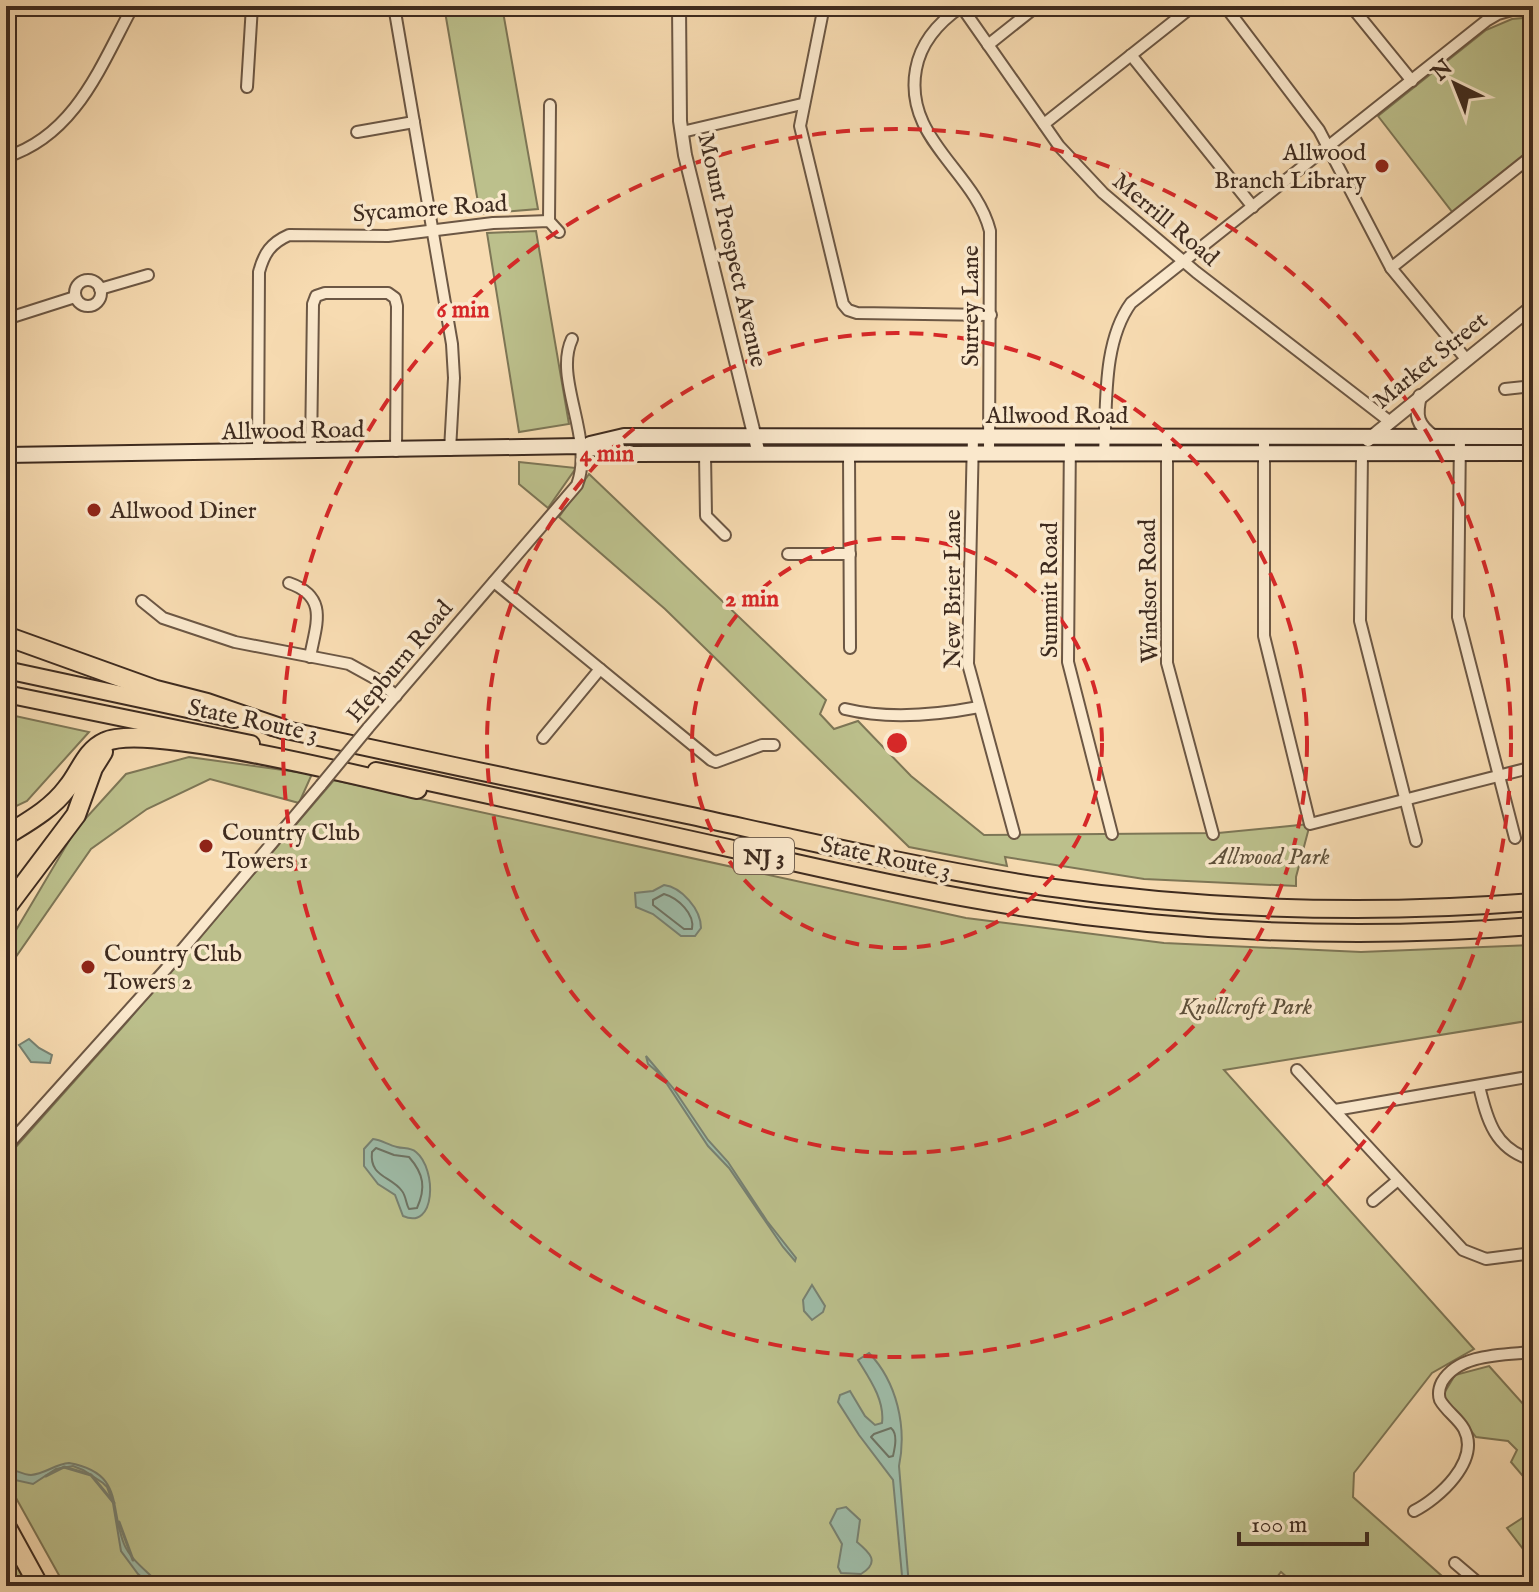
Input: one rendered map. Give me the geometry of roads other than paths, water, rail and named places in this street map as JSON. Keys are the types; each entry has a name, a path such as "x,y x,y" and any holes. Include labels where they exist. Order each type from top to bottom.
{"highway":[{"path":"6,636 156,690 207,703 283,729"},
{"name":"State Route 3","path":"6,670 910,863 1049,887 1142,898 1267,907 1407,909 1533,902"},
{"name":"State Route 3","path":"6,694 956,896 1127,921 1252,930 1424,932 1533,926"},
{"path":"10,833 58,799 97,747 109,740 125,738 219,748 553,818 667,835"},
{"path":"6,908 76,815 102,752 125,738"},
{"path":"6,1526 39,1586"}],"main road":[{"name":"Allwood Road","path":"6,455 581,446 624,436 1533,437"},
{"name":"Allwood Road","path":"581,446 628,454 1533,453"}],"street":[{"path":"6,157 42,142 74,111 133,6"},
{"path":"247,87 252,6"},
{"path":"394,6 454,358 450,450"},
{"name":"Mount Prospect Avenue","path":"679,6 682,132 759,454"},
{"path":"824,6 800,126 843,304 857,313 991,315"},
{"name":"Merrill Road","path":"961,6 1059,146 1103,193 1184,262 1389,421"},
{"name":"Surrey Lane","path":"961,6 946,17 923,45 914,78 914,103 932,139 988,222 992,243 990,437 981,454"},
{"path":"988,45 1037,6"},
{"path":"1044,124 1193,6"},
{"path":"1225,6 1286,85 1329,148 1391,268 1466,359"},
{"path":"1351,6 1412,81"},
{"path":"1104,453 1111,345 1118,323 1131,303 1486,21 1526,6"},
{"path":"1131,55 1253,207"},
{"path":"682,132 802,104"},
{"path":"550,105 549,221 559,232"},
{"path":"357,132 414,122"},
{"path":"1391,268 1533,155"},
{"name":"Sycamore Road","path":"258,452 259,281 266,252 289,235 388,236 505,222 549,221"},
{"path":"100,289 148,275"},
{"path":"86,280 95,282 100,289 101,297 92,306 84,306 75,297 78,285 86,280"},
{"path":"311,452 313,304 316,296 325,293 388,293 395,298 396,451"},
{"path":"6,319 75,297"},
{"name":"Market Street","path":"1362,454 1369,437 1533,306"},
{"name":"Hepburn Road","path":"6,1147 166,969 577,485 583,466 566,358 572,339"},
{"path":"1505,389 1533,386"},
{"path":"1420,396 1417,419 1421,428 1434,437"},
{"name":"Summit Road","path":"1070,436 1068,662 1112,834"},
{"path":"1460,436 1458,617 1515,838"},
{"name":"New Brier Lane","path":"973,437 981,454 968,664 1014,833"},
{"name":"Windsor Road","path":"1167,437 1167,663 1213,834"},
{"path":"1264,437 1264,636 1310,824 1533,767"},
{"path":"705,454 706,516 725,535"},
{"path":"849,454 850,648"},
{"path":"1362,454 1360,621 1416,841"},
{"path":"788,554 850,554"},
{"path":"494,582 716,762 762,745 774,745"},
{"path":"289,583 305,589 315,601 317,609 310,657"},
{"path":"142,601 163,618 235,642 360,668 396,696"},
{"path":"543,738 600,669"},
{"path":"845,709 907,713 954,712 979,707"},
{"path":"1297,1070 1470,1255 1486,1259 1533,1253"},
{"path":"1335,1110 1533,1076"},
{"path":"1479,1086 1487,1119 1497,1138 1514,1152 1533,1160"},
{"path":"1373,1201 1398,1180"},
{"path":"1414,1511 1441,1494 1465,1458 1467,1444 1464,1429 1440,1400 1440,1386 1445,1378 1478,1358 1533,1352"},
{"path":"1455,1563 1482,1586"}],"water":[{"path":"664,885 683,894 694,907 701,928 695,936 681,936 653,914 636,907 635,893 653,891"},
{"path":"29,1039 52,1055 50,1063 31,1062 19,1045"},
{"path":"646,1056 673,1088 708,1140 728,1162 796,1258 795,1261 729,1168 708,1146 661,1075 648,1064"},
{"path":"373,1139 411,1149 423,1160 430,1196 422,1215 414,1218 403,1216 395,1195 378,1184 364,1166 364,1149"},
{"path":"812,1285 825,1306 823,1312 812,1320 804,1311 803,1300"},
{"path":"869,1353 887,1377 898,1406 902,1436 899,1466 909,1586 903,1586 893,1480 838,1402 840,1395 850,1391 865,1416 875,1425 882,1423 879,1398 858,1360"},
{"path":"69,1463 87,1468 107,1483 112,1493 127,1550 161,1586 153,1586 138,1574 121,1551 113,1503 103,1483 73,1466 56,1469 33,1484 6,1478 6,1468 31,1475"},
{"path":"846,1507 860,1520 857,1542 872,1561 861,1574 841,1573 838,1567 842,1544 830,1523 837,1509"}],"waterway":[{"path":"46,1476 64,1467 91,1475 114,1503"},
{"path":"119,1522 133,1560"}],"place":[{"name":"Allwood Branch Library","path":"1382,166"},
{"name":"Allwood Diner","path":"94,510"},
{"name":"Country Club Towers 1","path":"206,846"},
{"name":"Country Club Towers 2","path":"88,967"}],"park label":[{"name":"Allwood Park","path":"1270,856"},
{"name":"Knollcroft Park","path":"1246,1006"}]}
